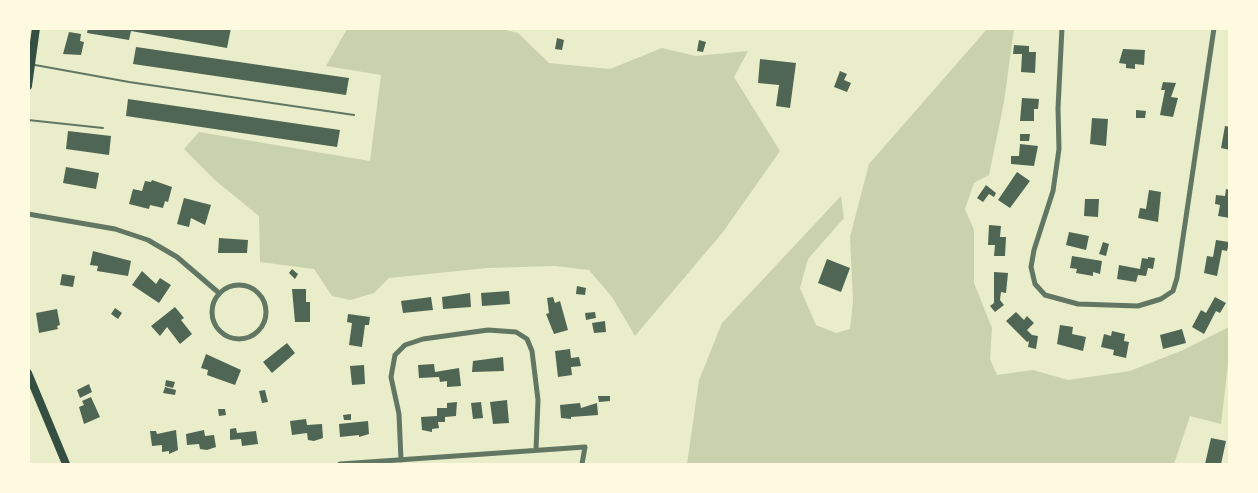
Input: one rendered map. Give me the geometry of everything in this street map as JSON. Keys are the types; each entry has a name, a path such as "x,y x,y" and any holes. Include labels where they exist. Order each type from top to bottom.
{"main road":[{"path":"28,86 36,28"},
{"path":"28,373 66,465"}],"street":[{"path":"1062,28 1058,108 1059,149 1053,191 1034,249 1031,267 1035,284 1045,294 1078,304 1138,306 1173,291 1177,278 1214,28"},
{"path":"28,214 115,229 148,240 177,257 219,293"},
{"path":"238,284 258,291 267,310 260,330 241,339 221,332 214,323 212,313 213,302 219,293 238,284"},
{"path":"401,460 399,414 391,377 395,355 405,345 423,339 488,330 516,332 527,339 532,351 538,400 536,450"},
{"path":"340,465 585,447 582,465"}],"lane":[{"path":"32,64 74,73 354,115"},
{"path":"28,120 103,128"}],"green space":[{"path":"498,28 518,33 549,63 610,69 662,48 696,56 748,51 734,77 780,151 723,232 635,336 612,297 589,270 555,266 487,268 389,278 374,293 350,300 332,296 314,269 260,262 259,216 216,181 184,149 199,132 370,161 381,75 326,66 347,29"},
{"path":"987,29 1014,29 1004,102 989,175 974,183 965,209 974,230 974,283 992,328 990,359 997,375 1033,370 1068,380 1130,371 1183,350 1229,327 1229,356 1221,424 1190,416 1174,464 687,464 699,380 722,323 841,196 844,218 808,259 800,288 816,325 836,333 850,329 853,301 850,237 869,164"}],"building":[{"path":"88,28 231,28 227,48 131,31 129,40 87,33"},
{"path":"69,32 81,34 80,41 84,42 81,55 63,54"},
{"path":"557,38 564,40 562,50 555,49"},
{"path":"699,40 706,42 703,52 697,51"},
{"path":"1014,45 1029,46 1029,52 1036,52 1035,73 1021,72 1022,54 1013,54"},
{"path":"136,47 349,78 346,95 133,64"},
{"path":"1123,49 1145,50 1144,65 1135,64 1135,69 1126,68 1126,64 1119,63"},
{"path":"760,59 796,63 790,108 776,106 779,85 758,83"},
{"path":"840,71 847,74 844,80 851,83 847,92 834,87"},
{"path":"1163,82 1176,83 1171,97 1178,98 1173,117 1160,115 1165,90 1161,90"},
{"path":"1022,98 1039,99 1038,109 1034,109 1034,121 1020,121"},
{"path":"128,99 340,130 337,147 126,116"},
{"path":"1136,110 1146,111 1145,118 1136,118"},
{"path":"1092,118 1108,119 1106,146 1090,144"},
{"path":"1225,126 1230,127 1230,150 1221,148"},
{"path":"68,131 111,136 109,155 66,149"},
{"path":"1020,134 1030,134 1029,141 1020,141"},
{"path":"1020,144 1038,146 1034,166 1011,164 1011,156 1019,156"},
{"path":"66,167 99,173 96,189 63,183"},
{"path":"1017,172 1030,181 1010,208 998,200"},
{"path":"152,180 172,187 168,202 165,201 163,208 150,205 149,209 129,204 133,189 142,191 145,181 151,182"},
{"path":"986,185 996,193 994,197 989,194 983,202 977,198"},
{"path":"1226,189 1230,190 1230,218 1218,216 1220,205 1215,204 1216,195 1225,196"},
{"path":"1149,190 1161,192 1158,222 1138,218 1140,208 1146,209"},
{"path":"184,198 211,205 205,225 191,218 189,227 177,224"},
{"path":"1085,199 1099,199 1098,217 1084,216"},
{"path":"989,225 1001,226 1000,237 1006,237 1005,256 994,256 995,245 988,245"},
{"path":"1069,232 1089,236 1086,250 1066,245"},
{"path":"219,238 248,240 247,253 218,253"},
{"path":"1216,240 1229,242 1227,251 1222,250 1217,276 1204,273 1207,256 1213,257"},
{"path":"1103,242 1109,244 1106,256 1099,254"},
{"path":"93,251 131,261 128,276 97,271 98,266 90,265"},
{"path":"1072,256 1102,261 1100,274 1093,272 1093,276 1076,273 1077,269 1070,268"},
{"path":"1148,257 1155,258 1153,269 1148,268 1146,276 1138,275 1136,282 1117,279 1119,265 1140,269 1142,258 1148,259"},
{"path":"827,259 850,268 841,292 818,283"},
{"path":"292,269 298,274 295,279 289,273"},
{"path":"142,271 156,284 160,278 171,285 159,303 132,285"},
{"path":"994,272 1008,273 1006,293 1001,292 1000,300 1004,305 995,312 990,306 994,303"},
{"path":"62,274 75,276 73,287 60,285"},
{"path":"577,286 586,288 585,295 576,294"},
{"path":"292,289 306,289 306,302 310,302 310,322 295,322"},
{"path":"509,291 510,304 482,306 481,293"},
{"path":"470,293 471,307 443,309 442,297"},
{"path":"431,297 433,310 403,313 401,301"},
{"path":"553,297 555,303 560,301 568,330 554,334 546,314 549,313 547,298"},
{"path":"1215,297 1226,303 1220,313 1216,311 1204,334 1192,327 1201,310 1206,313"},
{"path":"175,307 184,318 181,320 192,334 180,344 167,327 160,336 151,326"},
{"path":"115,308 122,313 118,319 111,314"},
{"path":"57,309 60,325 57,326 58,329 39,333 36,313"},
{"path":"595,312 596,318 586,320 585,313"},
{"path":"1016,312 1024,320 1027,316 1034,323 1027,330 1032,335 1038,336 1036,349 1028,347 1029,341 1027,342 1006,321"},
{"path":"348,314 370,317 369,325 365,325 362,347 349,345 352,323 347,322"},
{"path":"605,321 606,332 594,333 592,323"},
{"path":"1060,325 1073,327 1072,334 1086,337 1083,351 1057,344"},
{"path":"1182,329 1186,343 1163,349 1160,335"},
{"path":"1112,331 1125,334 1124,341 1129,342 1126,358 1113,355 1114,350 1101,347 1104,334 1111,336"},
{"path":"287,343 295,353 272,373 263,362"},
{"path":"570,349 571,358 579,357 581,366 571,367 572,375 558,377 555,351"},
{"path":"206,354 241,370 235,385 207,375 208,370 201,368"},
{"path":"503,357 504,371 472,372 473,361"},
{"path":"434,364 435,372 459,368 461,386 447,387 447,381 440,382 439,377 419,378 418,365"},
{"path":"364,365 365,384 352,385 350,366"},
{"path":"166,380 175,382 173,388 165,386"},
{"path":"89,384 92,392 80,398 77,390"},
{"path":"165,387 176,390 175,395 163,393"},
{"path":"265,390 268,402 262,403 259,391"},
{"path":"598,396 610,396 610,401 599,402"},
{"path":"91,397 100,417 84,424 79,407 84,405 82,401"},
{"path":"507,400 509,423 493,424 490,402"},
{"path":"457,402 456,416 445,417 445,422 438,422 439,428 432,429 432,432 422,430 421,417 437,416 437,408 447,408 447,403"},
{"path":"481,402 483,418 473,419 471,403"},
{"path":"580,403 581,408 597,403 598,415 571,417 571,419 561,418 560,405"},
{"path":"218,409 225,409 226,415 219,416"},
{"path":"351,414 351,420 344,420 343,415"},
{"path":"306,419 307,425 322,424 323,438 314,441 308,440 307,433 292,435 290,421"},
{"path":"368,421 369,434 359,437 359,435 340,437 339,424"},
{"path":"236,428 237,433 256,431 258,444 242,446 241,439 230,440 230,429"},
{"path":"176,430 178,450 169,454 169,451 162,452 162,445 152,446 150,431 156,431 157,434"},
{"path":"204,430 205,436 214,435 216,447 207,450 200,449 199,444 187,445 186,434"},
{"path":"1211,438 1226,441 1221,464 1205,464"}]}
